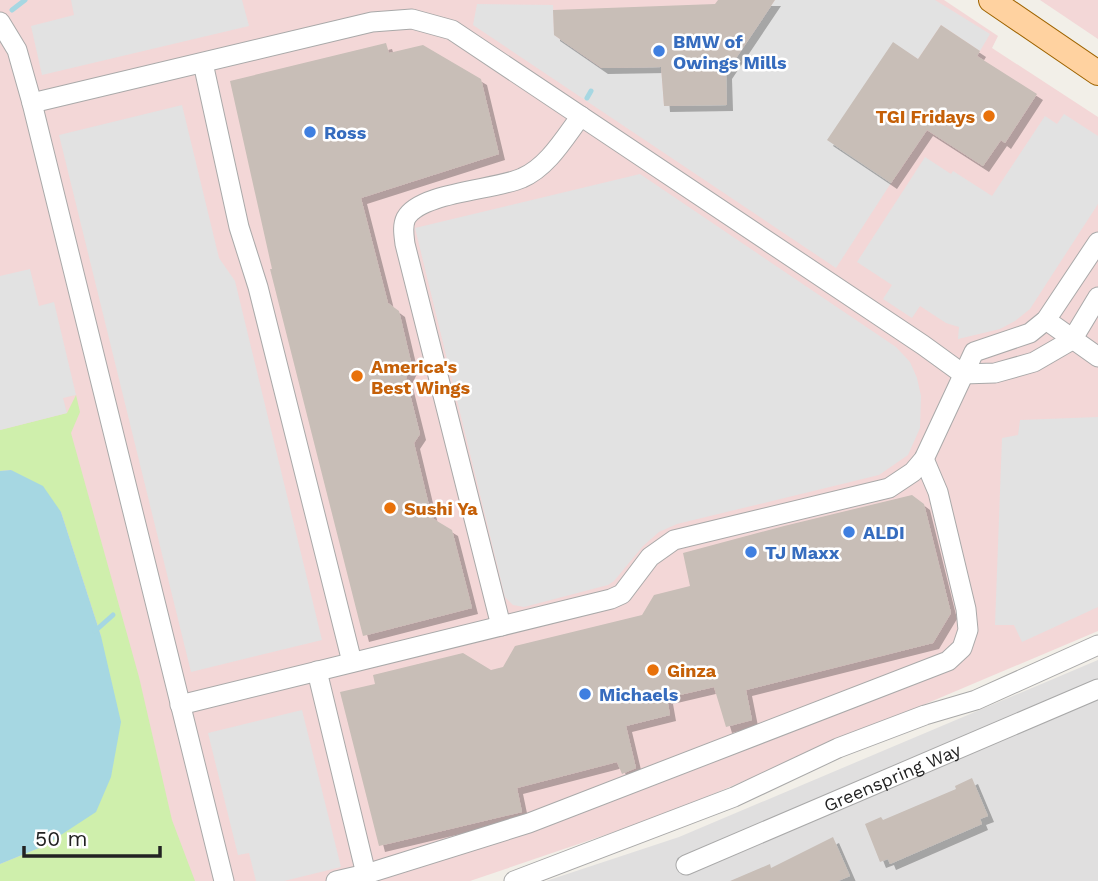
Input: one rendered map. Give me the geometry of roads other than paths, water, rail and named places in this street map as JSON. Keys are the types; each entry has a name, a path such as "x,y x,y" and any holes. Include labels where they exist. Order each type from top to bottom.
{"main road":[{"path":"991,0 1098,73"}],"street":[{"path":"32,103 372,22 412,19 452,30 963,374 995,373 1034,362 1072,340 1098,297"},
{"path":"0,22 17,50 32,103 224,881"},
{"path":"202,63 239,227 265,312 352,663"},
{"path":"501,626 403,228 407,216 416,207 457,193 501,185 533,172 582,116"},
{"path":"180,705 611,599 622,594 650,557 674,540 889,488 913,472 925,459 974,352 1030,333 1046,320 1098,242"},
{"path":"1046,320 1098,357"},
{"path":"336,881 529,823 948,661 962,648 968,631 938,492 925,459"},
{"path":"514,881 734,797 838,748 925,715 976,701 1098,645"},
{"path":"317,671 366,874"},
{"name":"Greenspring Way","path":"685,865 1098,690"}],"water":[{"path":"11,470 43,486 61,512 101,636 121,722 111,777 96,812 44,846 0,864 0,471"}],"waterway":[{"path":"12,10 25,0"},
{"path":"587,98 591,91"},
{"path":"95,631 113,615"}],"place":[{"name":"BMW of Owings Mills","path":"659,51"},
{"name":"TGI Fridays","path":"989,116"},
{"name":"Ross","path":"310,132"},
{"name":"America's Best Wings","path":"357,376"},
{"name":"Sushi Ya","path":"390,508"},
{"name":"ALDI","path":"849,532"},
{"name":"TJ Maxx","path":"751,552"},
{"name":"Ginza","path":"653,670"},
{"name":"Michaels","path":"585,694"}]}
